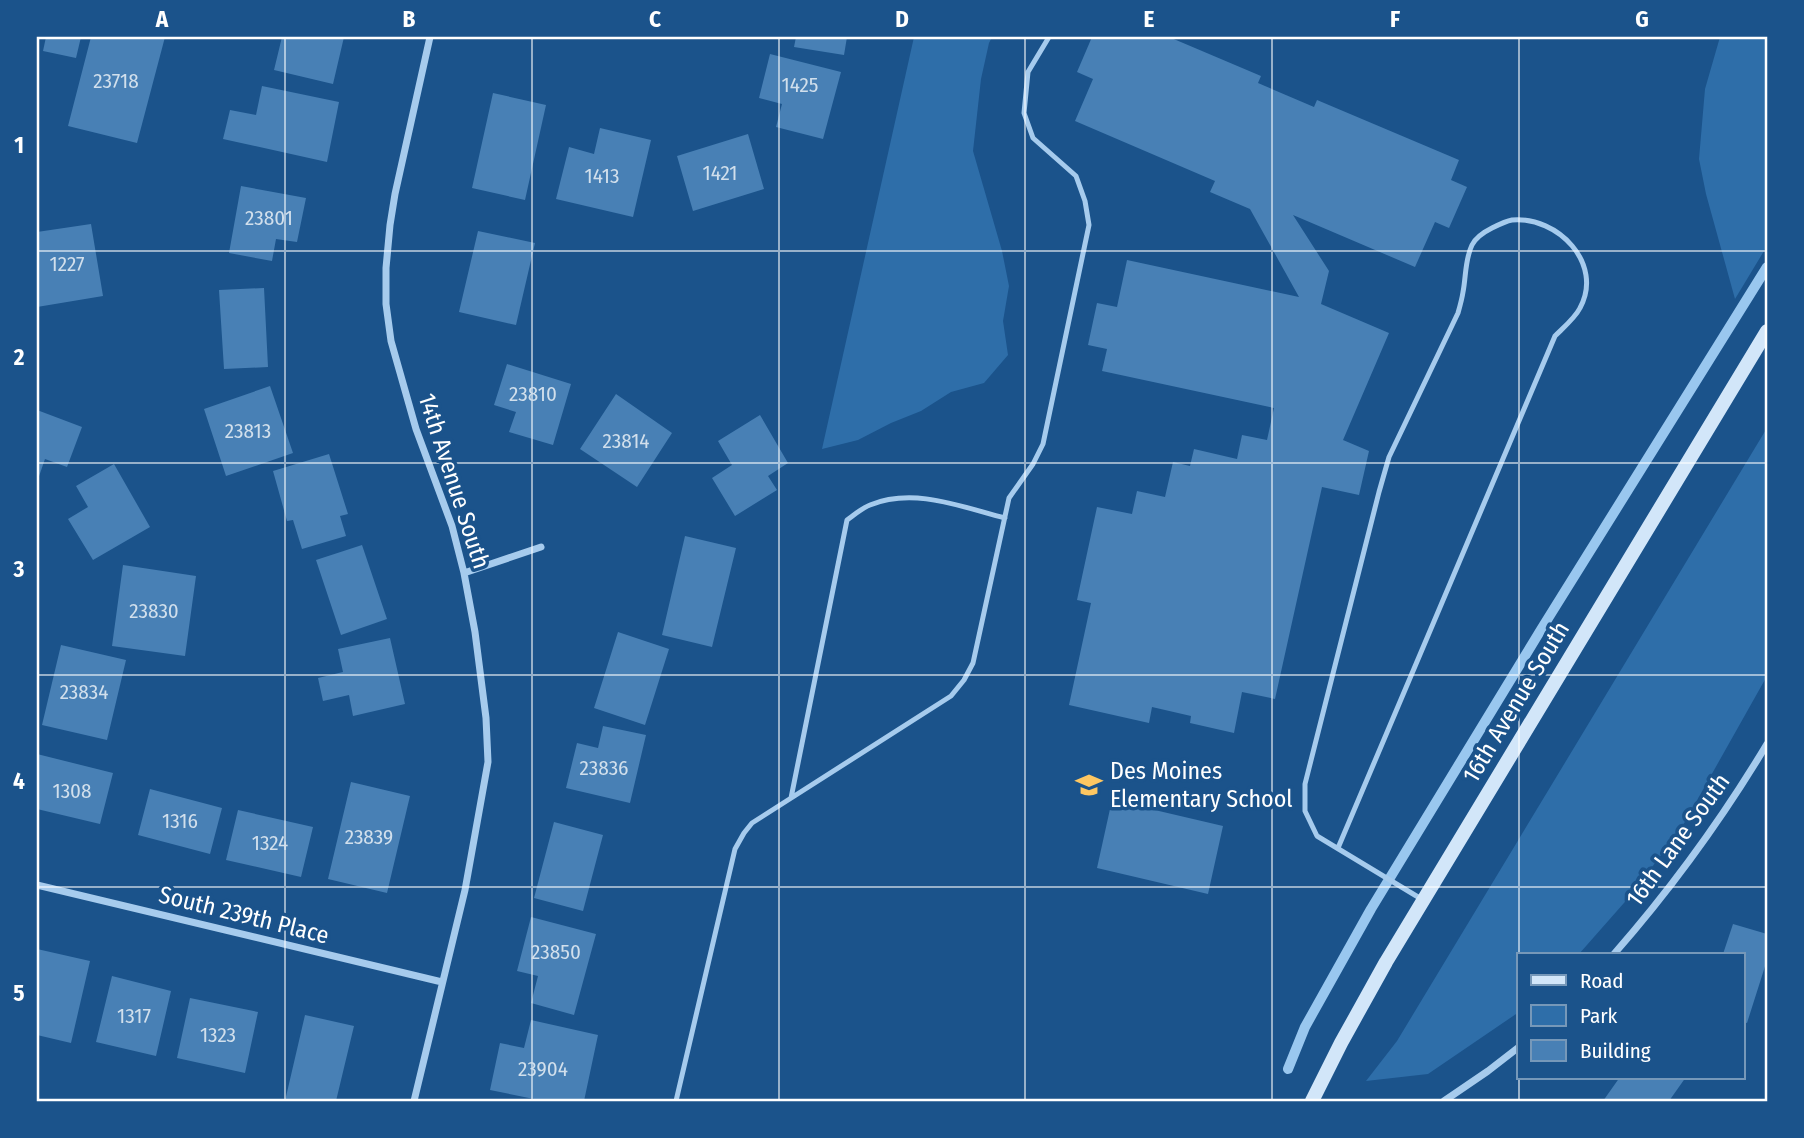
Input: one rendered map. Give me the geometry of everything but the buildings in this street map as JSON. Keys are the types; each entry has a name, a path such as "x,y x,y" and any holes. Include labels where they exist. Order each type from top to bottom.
{"main road":[{"name":"16th Avenue South","path":"1312,1101 1379,974 1767,331"}],"street":[{"name":"14th Avenue South","path":"414,1101 465,890 488,762 486,718 464,573 452,526 416,429 391,341 386,304 386,268 395,194 430,37"},
{"path":"464,573 541,547"},
{"name":"16th Lane South","path":"1615,953 1653,910 1697,851 1738,793 1767,744"},
{"name":"South 239th Place","path":"37,885 442,982"},
{"path":"1444,1101 1517,1049"}],"lane":[{"path":"676,1101 735,849 744,833 752,823 951,696 964,680 972,663 1009,498 1033,464 1043,444 1089,225 1085,201 1076,176 1033,138 1024,113 1028,72 1049,37"},
{"path":"1338,848 1555,336 1580,310 1587,289 1584,265 1573,245 1536,222 1511,220 1480,234 1472,244 1458,313 1390,457 1379,492 1305,785 1305,811 1317,836 1423,900"},
{"path":"791,798 847,520 868,506 892,498 920,497 1005,518"}],"green space":[{"path":"914,37 992,37 981,79 973,151 1002,251 1009,286 1003,321 1008,355 984,383 951,392 921,411 858,440 822,449"},
{"path":"1720,37 1767,37 1767,246 1735,299 1699,159 1705,89"},
{"path":"1767,428 1767,676 1682,827 1631,895 1580,953 1517,953 1517,1013 1428,1074 1366,1081 1397,1041"}],"waterway":[{"path":"1288,1069 1305,1027 1371,909 1767,267"}],"place":[{"name":"Des Moines Elementary School","path":"1089,785"}]}
